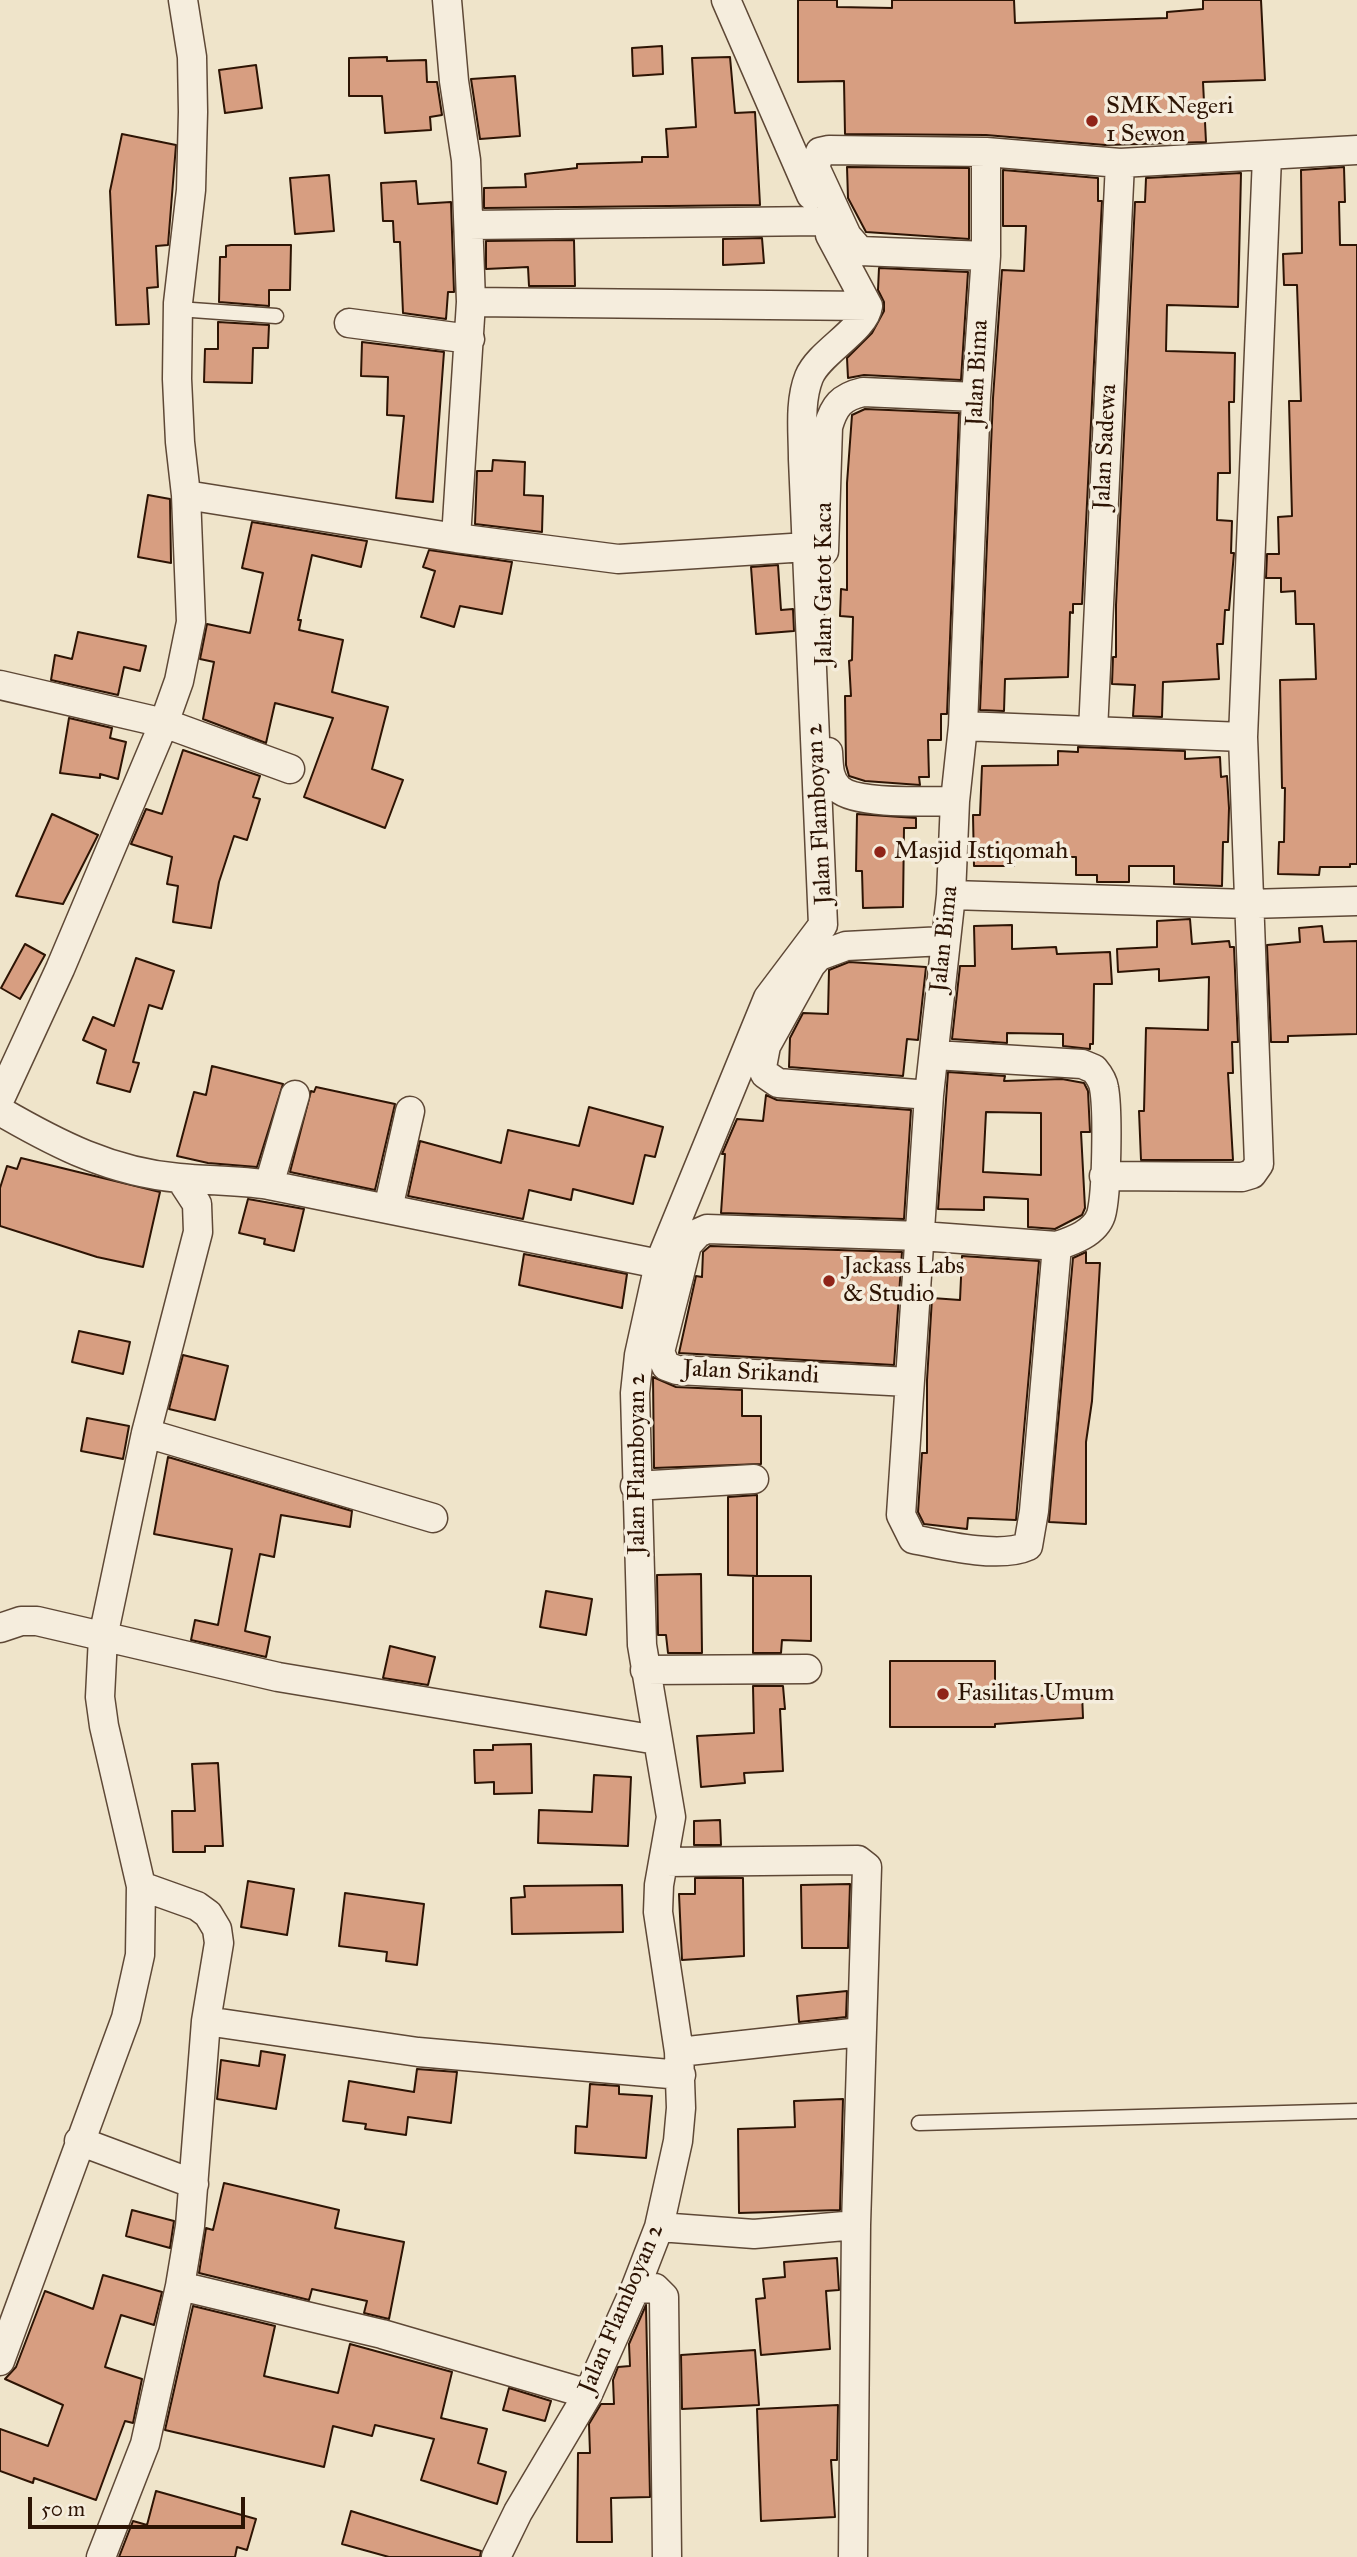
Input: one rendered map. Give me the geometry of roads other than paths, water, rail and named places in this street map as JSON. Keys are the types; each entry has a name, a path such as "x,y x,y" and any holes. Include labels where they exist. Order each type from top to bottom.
{"street":[{"path":"0,1099 70,946 164,723 179,681 191,622 187,495 178,417 178,309 191,190 194,112 192,57 183,0"},
{"path":"447,0 454,81 466,160 471,302 456,538"},
{"path":"471,302 868,306 822,221 726,0"},
{"path":"986,256 860,251 847,236 815,167 820,152 991,153 1120,163 1357,150"},
{"name":"Jalan Bima","path":"991,153 976,397 963,726 955,801 951,895 929,1095 901,1515 913,1539 969,1549 1021,1549 1028,1546 1034,1511 1057,1246"},
{"path":"1104,1176 1242,1177 1252,1174 1259,1164 1243,737 1266,157"},
{"name":"Jalan Sadewa","path":"1093,731 1120,163"},
{"path":"469,225 822,221"},
{"name":"Jalan Flamboyan 2","path":"496,2557 518,2512 588,2394 635,2289 659,2227 678,2141 680,2064 659,1928 659,1885 671,1817 645,1671 639,1601 635,1406 639,1355 659,1264 768,998 823,925 803,459 804,400 810,375 861,320 868,306"},
{"path":"349,323 470,339"},
{"name":"Jalan Gatot Kaca","path":"955,801 860,797 840,790 830,775 824,643 828,426 833,409 846,396 863,392 976,397"},
{"path":"187,495 456,538 618,559 807,547"},
{"path":"0,685 164,723 290,769"},
{"path":"963,726 1243,737"},
{"path":"951,895 1248,904 1357,901"},
{"path":"929,1095 778,1083 765,1074 762,1057 774,1028 819,956 846,946 944,941"},
{"path":"935,1055 1082,1064 1094,1069 1104,1090 1104,1176 1100,1217 1078,1238 1057,1246"},
{"path":"269,1185 295,1095"},
{"path":"0,1111 52,1141 103,1164 180,1178 231,1178 659,1264"},
{"path":"388,1209 410,1111"},
{"path":"0,2361 126,2018 140,1955 142,1886 104,1726 100,1697 103,1637 146,1433 198,1232 197,1204 180,1178"},
{"name":"Jalan Srikandi","path":"909,1381 677,1370 666,1366 660,1352 687,1245 698,1233 718,1227 921,1236 1057,1246"},
{"path":"146,1433 433,1518"},
{"path":"635,1486 754,1479"},
{"path":"0,1628 21,1621 37,1621 278,1677 657,1740"},
{"path":"645,1671 807,1669"},
{"path":"665,1862 858,1860 869,1873 861,2032 856,2225 853,2557"},
{"path":"101,2557 145,2444 180,2286 194,2184 206,2021 219,1943 217,1929 208,1914 197,1906 142,1886"},
{"path":"206,2021 418,2052 680,2064 861,2032"},
{"path":"79,2141 194,2184"},
{"path":"659,2227 754,2234 856,2225"},
{"path":"180,2286 382,2334 588,2394"},
{"path":"635,2289 655,2288 664,2297 667,2557"}],"lane":[{"path":"178,309 275,316"},
{"path":"919,2123 1357,2111"}],"place":[{"name":"SMK Negeri 1 Sewon","path":"1092,121"},
{"name":"Masjid Istiqomah","path":"880,852"},
{"name":"Jackass Labs & Studio","path":"829,1281"},
{"name":"Fasilitas Umum","path":"943,1694"}]}
